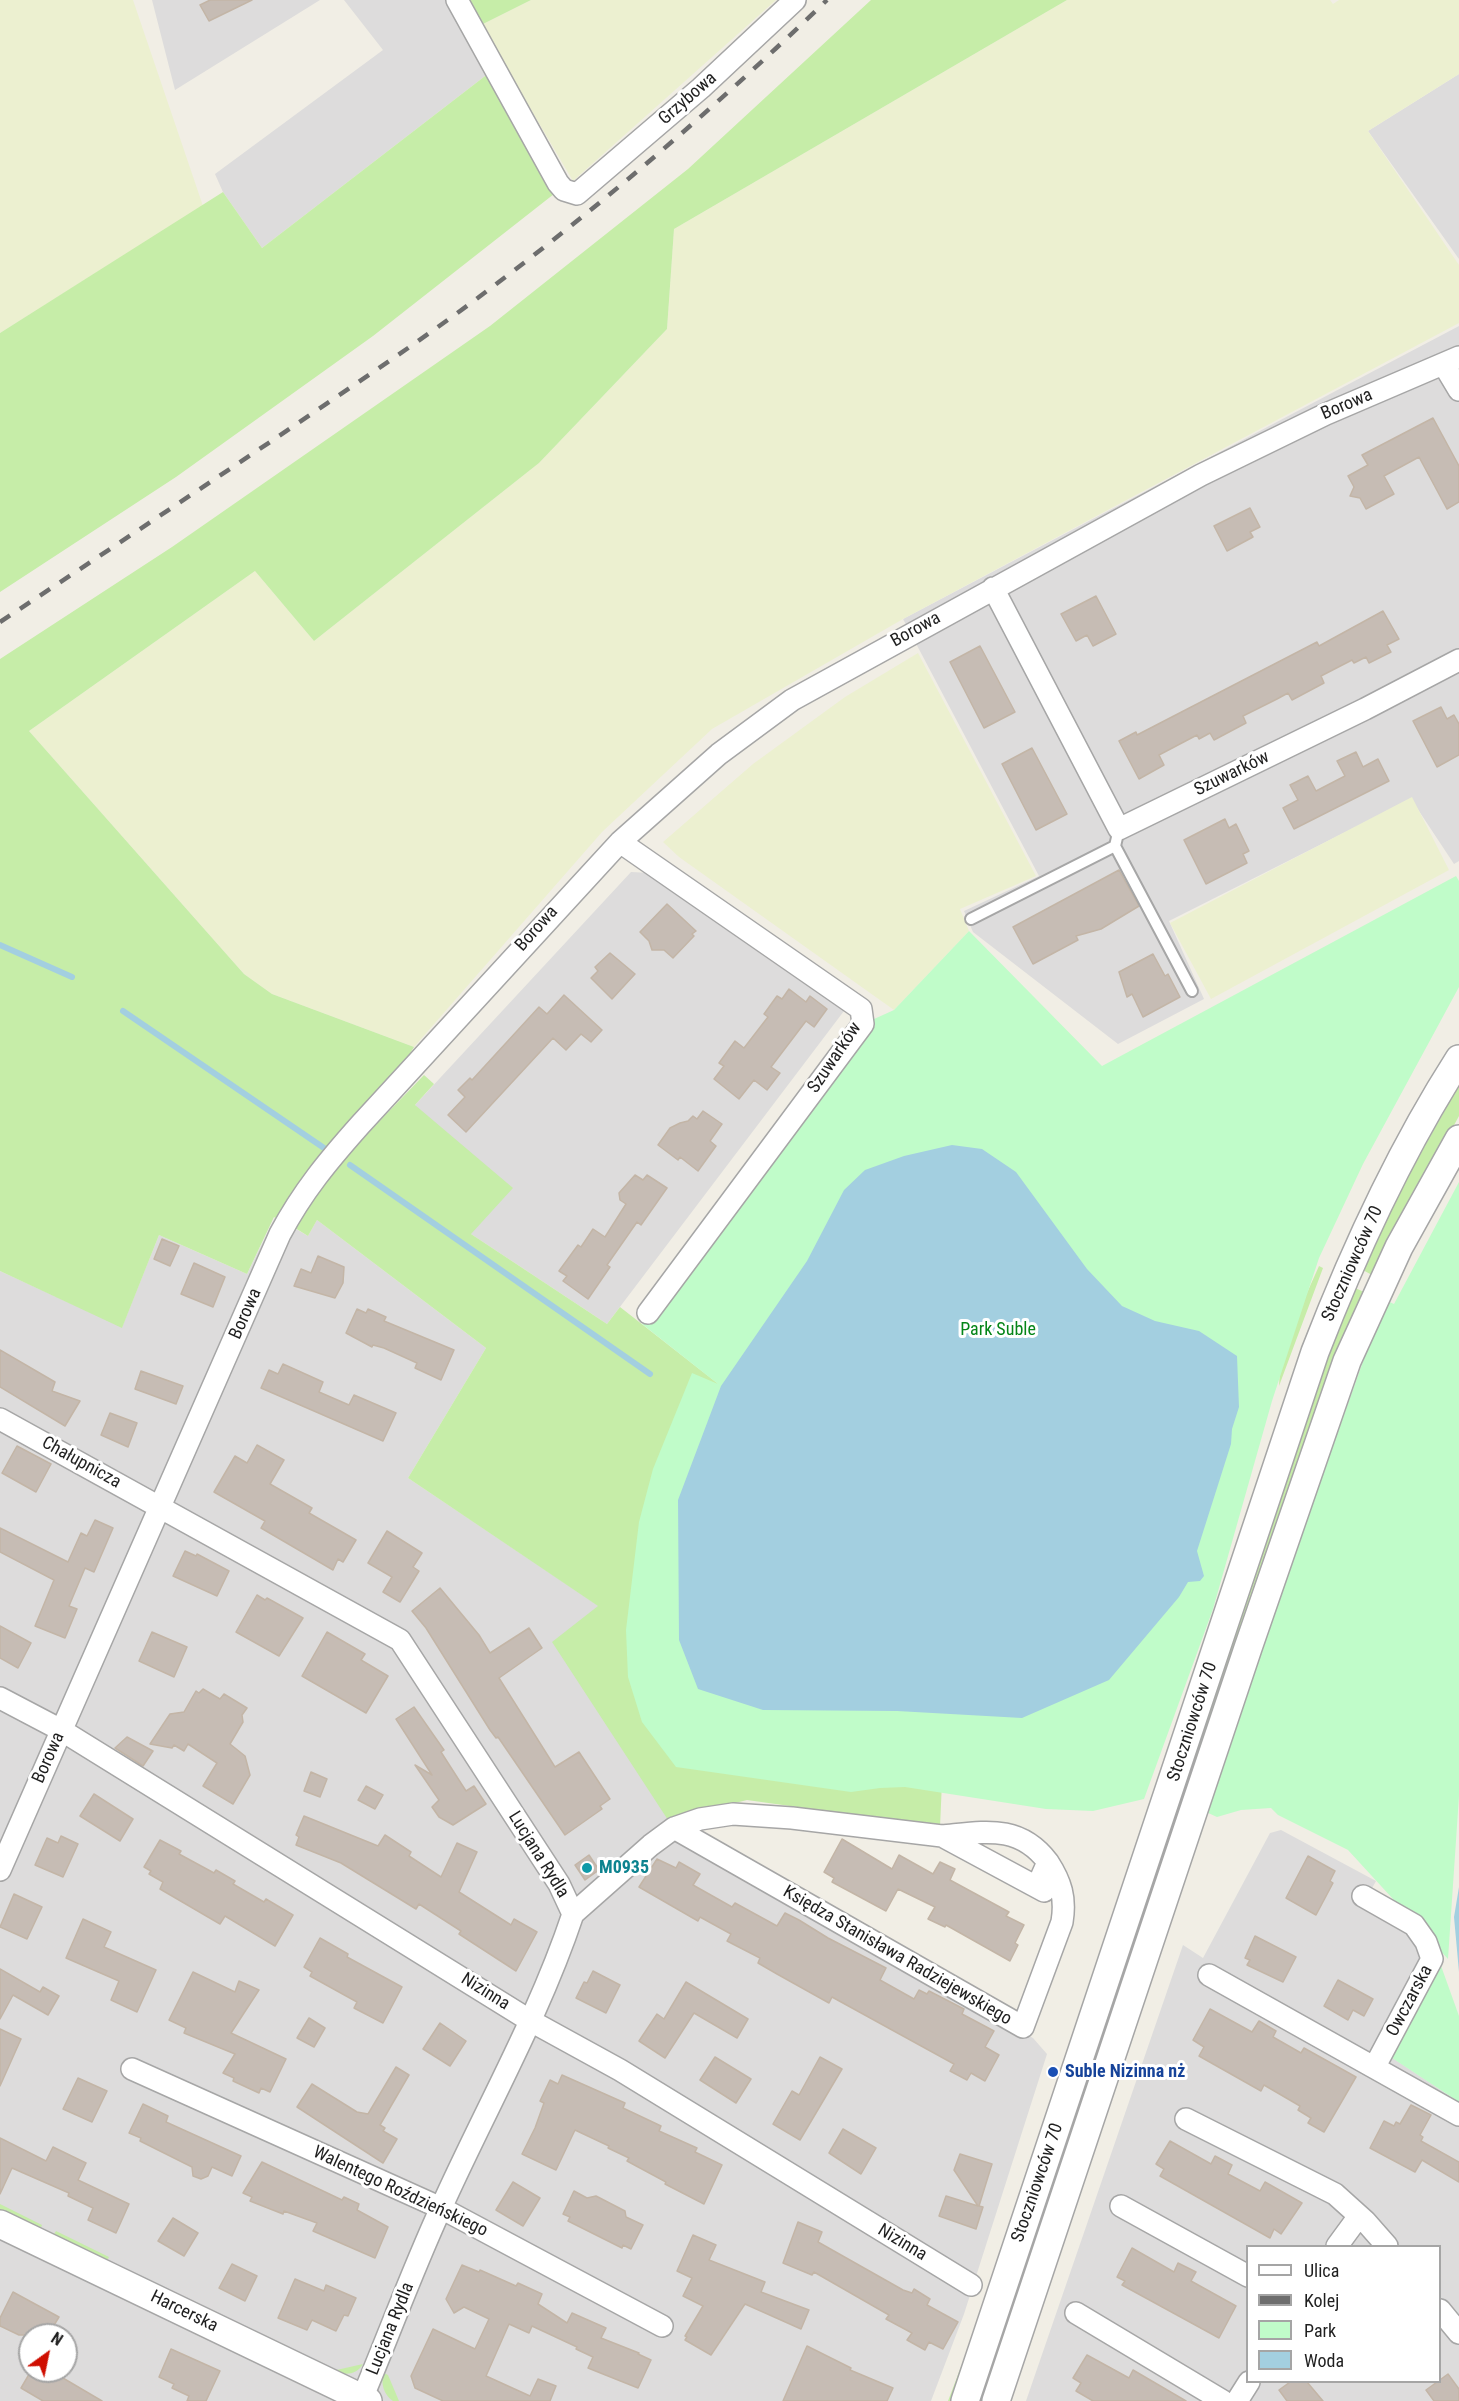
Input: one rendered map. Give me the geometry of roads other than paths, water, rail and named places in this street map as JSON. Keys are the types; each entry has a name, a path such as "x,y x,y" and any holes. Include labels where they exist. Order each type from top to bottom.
{"street":[{"name":"Grzybowa","path":"458,0 558,183 564,190 577,194 701,88 795,0"},
{"path":"1451,361 1459,390"},
{"name":"Borowa","path":"0,1870 280,1234 302,1196 319,1172 360,1125 620,842 719,754 792,700 1201,475 1326,414 1451,361"},
{"path":"993,588 1117,838"},
{"name":"Szuwarków","path":"1117,838 1459,661"},
{"name":"Szuwarków","path":"620,842 861,1009 863,1024 648,1313"},
{"name":"Stoczniowców 70","path":"965,2401 1315,1352 1367,1229 1413,1137 1459,1059"},
{"name":"Stoczniowców 70","path":"996,2401 1248,1648 1347,1361 1399,1247 1459,1139"},
{"name":"Chałupnicza","path":"0,1419 161,1508"},
{"name":"Lucjana Rydla","path":"161,1508 400,1640 559,1884 573,1914 560,1951 500,2087 441,2208 364,2400"},
{"name":"Nizinna","path":"0,1698 61,1730 529,2020 620,2070 971,2285"},
{"name":"Księdza Stanisława Radziejewskiego","path":"573,1914 651,1845 674,1828 700,1819 733,1814 792,1818 942,1836 988,1832 1021,1838 1037,1849 1057,1876 1063,1891 1065,1907 1062,1922 1023,2027 674,1828"},
{"name":"Księdza Stanisława Radziejewskiego","path":"942,1836 1048,1893 1057,1903 1062,1922"},
{"path":"1033,1885 1040,1880 1048,1862"},
{"name":"Owczarska","path":"1364,1896 1414,1925 1426,1942 1432,1959 1375,2066"},
{"path":"1209,1975 1459,2115"},
{"name":"Walentego Roździeńskiego","path":"132,2069 441,2208 662,2326"},
{"path":"1186,2119 1335,2194 1385,2245"},
{"path":"1120,2206 1246,2275"},
{"path":"1338,2245 1359,2216"},
{"name":"Harcerska","path":"0,2224 364,2400"},
{"path":"1441,2311 1459,2333"},
{"path":"1076,2313 1223,2401"},
{"path":"1237,2401 1248,2383"}],"lane":[{"path":"971,919 1117,838 1192,991"}],"water":[{"path":"952,1145 982,1149 1016,1172 1087,1269 1122,1306 1155,1321 1199,1331 1237,1356 1239,1407 1232,1429 1231,1444 1197,1551 1204,1576 1200,1581 1188,1582 1179,1597 1109,1680 1022,1718 897,1711 763,1710 698,1689 679,1640 678,1500 721,1386 807,1261 844,1190 865,1170 904,1156"},
{"path":"1459,1887 1459,1972 1454,1917"}],"waterway":[{"path":"0,945 72,977"},
{"path":"123,1011 324,1148"},
{"path":"350,1165 650,1374"}],"railway":[{"path":"0,622 351,387 479,297 658,154 827,0"}],"place":[{"name":"M0935","path":"587,1868"},
{"name":"Suble Nizinna nż","path":"1053,2072"}],"park label":[{"name":"Park Suble","path":"998,1330"}]}
